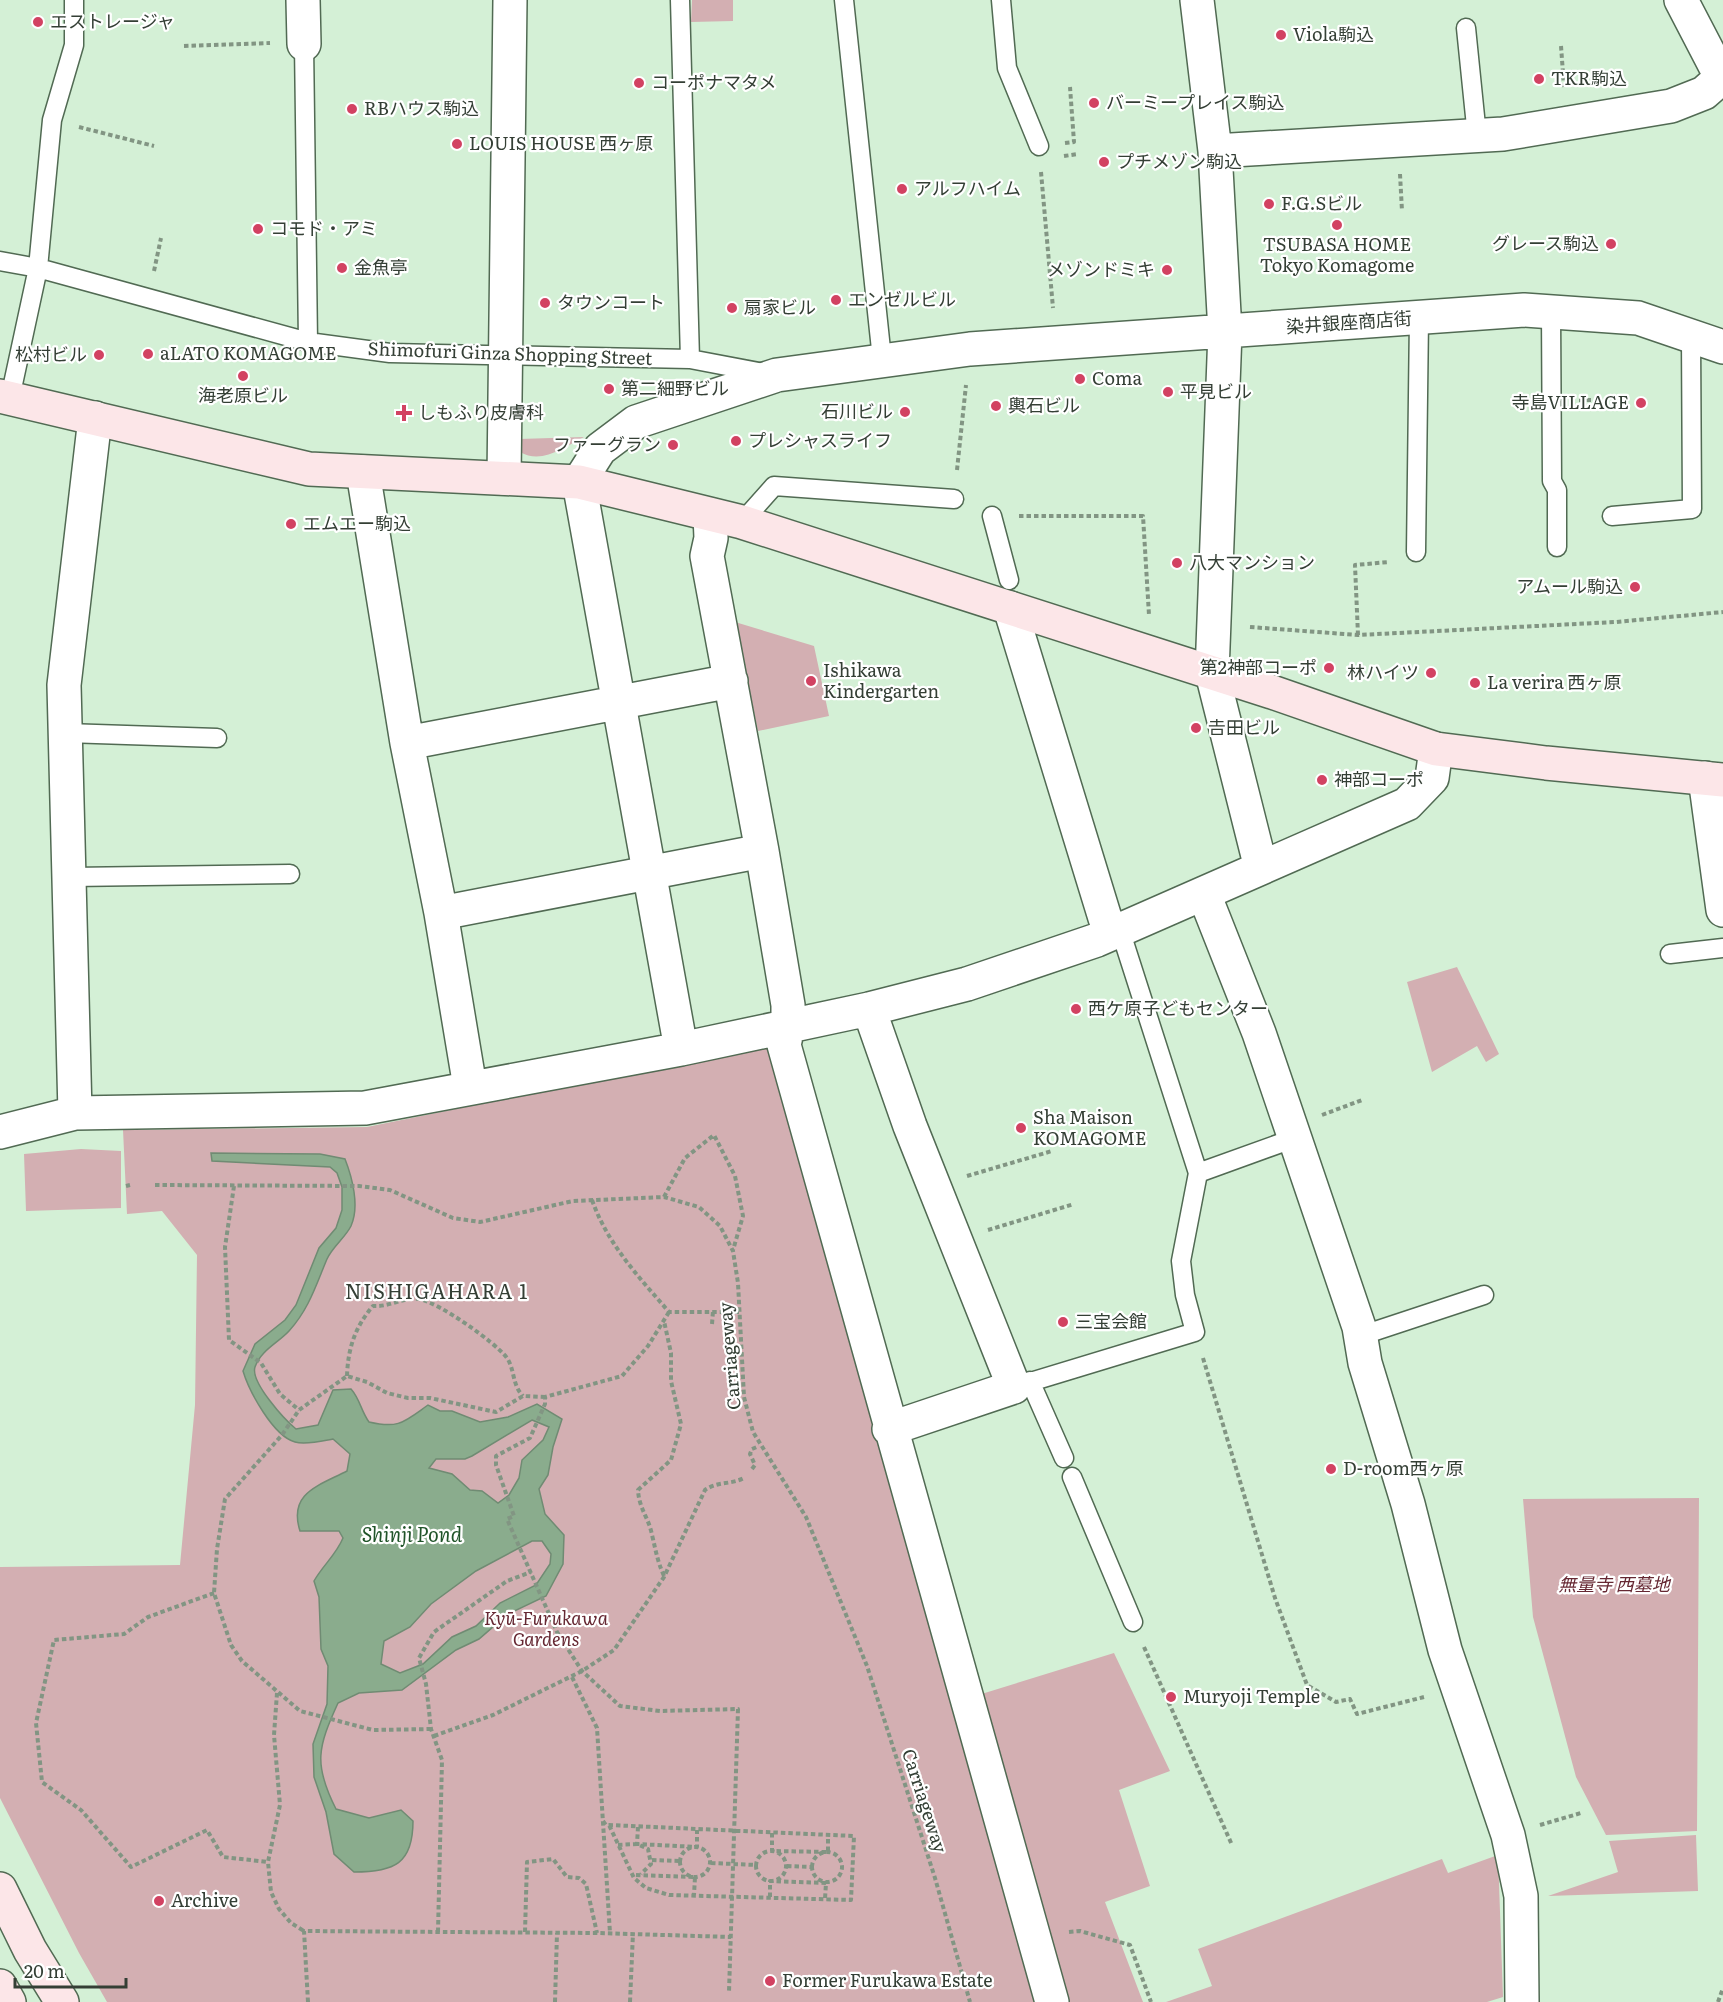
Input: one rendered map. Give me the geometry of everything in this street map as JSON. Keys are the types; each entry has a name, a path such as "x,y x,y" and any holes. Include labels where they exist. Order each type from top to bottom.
{"street":[{"path":"303,0 304,44"},
{"path":"504,478 510,0"},
{"path":"1197,0 1215,151 1225,332 1212,473 1214,625 1212,673 1261,868"},
{"path":"1215,151 1503,134 1671,106 1704,93 1722,76 1681,0"},
{"name":"染井銀座商店街","path":"579,482 600,449 636,422 777,375 970,348 1524,310 1638,318 1723,347"},
{"path":"5,397 309,469 579,482 742,522 1010,594 1212,673 1396,733 1436,749 1546,763 1714,779 1723,909"},
{"path":"75,1113 71,877 64,685 94,418"},
{"path":"363,472 407,743 441,914 470,1087"},
{"path":"579,482 681,1049"},
{"path":"710,515 711,538 707,556 788,1005 788,1028 784,1045 889,1429 1052,2002"},
{"path":"1010,594 1105,918 1113,932"},
{"path":"407,743 731,681"},
{"path":"0,1132 75,1113 365,1108 788,1028 967,984 1098,940 1407,804 1432,778 1436,749"},
{"path":"441,914 762,851"},
{"path":"1204,894 1259,1034 1360,1336 1459,1688 1508,1835 1521,1896 1522,2002"},
{"path":"869,1009 956,1240 1022,1384 889,1429"},
{"path":"0,1890 30,1950 62,2002"},
{"path":"0,1986 9,2002"}],"lane":[{"path":"5,397 38,268 52,120 74,45 74,0"},
{"path":"680,0 690,359"},
{"path":"844,0 882,359"},
{"path":"1001,0 1007,68 1039,146"},
{"path":"1466,28 1477,136"},
{"path":"304,44 308,342"},
{"name":"Shimofuri Ginza Shopping Street","path":"0,261 38,268 308,342 390,353 690,359 777,375"},
{"path":"1551,312 1552,481 1557,490 1557,547"},
{"path":"1416,552 1419,318"},
{"path":"1612,516 1692,509 1692,337"},
{"path":"742,522 774,486 954,499"},
{"path":"992,516 1010,594"},
{"path":"66,733 217,738"},
{"path":"71,877 290,874"},
{"path":"1064,1458 1022,1384 1195,1332 1185,1295 1181,1261 1197,1173 1124,939 1113,932"},
{"path":"1670,954 1723,948"},
{"path":"1197,1173 1295,1138"},
{"path":"1360,1336 1484,1295"},
{"path":"1072,1476 1133,1622"}],"path":[{"path":"184,46 230,43"},
{"path":"1056,342 1039,146 1074,142 1070,87"},
{"path":"52,120 154,146"},
{"path":"954,499 970,348"},
{"path":"992,516 1143,516 1150,625"},
{"path":"1358,635 1355,565 1416,560 1416,552"},
{"path":"1214,625 1358,635 1616,622 1723,612"},
{"path":"664,1197 685,1158 714,1135 735,1176 743,1216 733,1251"},
{"path":"934,1186 1052,1151"},
{"name":"Carriageway","path":"155,1185 359,1186 390,1190 442,1214 480,1222 573,1201 664,1197 699,1207 720,1226 733,1251 744,1397 759,1446 806,1516 867,1666 935,1878 970,2002"},
{"path":"234,1186 225,1247 229,1340 246,1355 261,1363 280,1394 300,1410"},
{"path":"592,1200 601,1223 618,1252 669,1312"},
{"path":"956,1240 1074,1204"},
{"path":"347,1376 348,1351 361,1320 373,1306 388,1307 403,1300 420,1299 463,1320 507,1359 514,1386 523,1396"},
{"path":"712,1324 713,1311"},
{"path":"669,1312 739,1312"},
{"path":"347,1376 367,1382 387,1393 408,1398 430,1398 496,1412 523,1396 544,1397 621,1376 648,1346 669,1312"},
{"path":"663,1321 671,1353 671,1381 681,1424 671,1460 638,1490 639,1505 652,1533 653,1552 664,1576"},
{"path":"1195,1332 1275,1598 1307,1685 1336,1702 1350,1700 1357,1714 1459,1688"},
{"path":"347,1376 300,1410 282,1435 225,1499 217,1549 214,1593 231,1645 242,1661 300,1711 373,1730 431,1729"},
{"path":"544,1397 545,1404 530,1438 496,1456 503,1489 514,1516 507,1519 557,1632 582,1671 621,1706 660,1711 738,1709 729,1992"},
{"path":"752,1469 756,1465 750,1454 752,1449 759,1446"},
{"path":"434,1736 493,1715 572,1677 615,1650 664,1576 705,1490 715,1483 734,1483 744,1478"},
{"path":"438,1932 442,1760 431,1729 426,1684 419,1658 435,1632 441,1627 507,1581 531,1572"},
{"path":"214,1593 148,1617 124,1634 54,1641 36,1723 42,1782 81,1810 131,1867 207,1830 223,1857 268,1862"},
{"path":"1133,1622 1232,1845"},
{"path":"572,1677 597,1728 610,1933"},
{"path":"277,1692 274,1735 280,1805 268,1862 271,1892 279,1909 291,1923 304,1931 633,1933 731,1937"},
{"path":"603,1821 609,1825 638,1827 854,1836 851,1900 669,1894 646,1888 634,1874 609,1825"},
{"path":"637,1844 638,1827"},
{"path":"697,1830 697,1846"},
{"path":"772,1833 772,1851"},
{"path":"828,1835 828,1852"},
{"path":"634,1874 647,1871 652,1860 648,1849 637,1844"},
{"path":"618,1845 697,1846 707,1852 711,1863 706,1873 695,1877 634,1874"},
{"path":"695,1877 684,1872 680,1862 685,1851 697,1846"},
{"path":"770,1881 782,1877 787,1866 782,1855 772,1851"},
{"path":"772,1851 828,1852 838,1857 842,1868 837,1879 826,1882 770,1881 760,1876 756,1865 761,1854 772,1851"},
{"path":"826,1882 815,1878 811,1867 817,1856 828,1852"},
{"path":"525,1932 527,1862 553,1859 567,1877 579,1878 586,1884 597,1933"},
{"path":"652,1860 680,1862"},
{"path":"711,1863 756,1865"},
{"path":"787,1866 811,1867"},
{"path":"842,1868 852,1868"},
{"path":"694,1895 695,1877"},
{"path":"770,1881 770,1897"},
{"path":"825,1899 826,1882"},
{"path":"304,1931 308,2002"},
{"path":"1032,1934 1080,1931 1130,1945 1151,2002"},
{"path":"555,2002 557,1932"},
{"path":"630,2002 633,1933"},
{"path":"1718,2002 1723,1988"}],"green space":[{"path":"692,0 733,0 733,21 691,22"},
{"path":"584,437 545,456 536,457 520,452 519,439"},
{"path":"735,622 814,646 829,716 758,731"},
{"path":"1457,967 1499,1054 1486,1062 1477,1046 1432,1072 1407,982"},
{"name":"Kyū-Furukawa Gardens","path":"776,1044 1042,2002 107,2002 79,1953 0,1798 0,1567 180,1565 195,1405 197,1255 162,1211 127,1214 123,1130 367,1127"},
{"path":"81,1149 121,1151 121,1208 26,1211 24,1154"},
{"name":"無量寺 西墓地","path":"1699,1498 1697,1831 1606,1835 1576,1777 1533,1617 1523,1499"},
{"path":"1114,1653 1170,1771 1119,1790 1150,1886 1105,1902 1143,2002 1061,2002 975,1696"},
{"path":"1696,1835 1698,1891 1548,1896 1618,1872 1609,1841"},
{"path":"1498,1855 1503,1997 1487,2002 1166,2002 1212,1986 1198,1949 1442,1859 1448,1873"}],"water":[{"name":"Shinji Pond","path":"211,1153 320,1154 345,1159 350,1174 355,1201 351,1226 327,1259 296,1323 261,1356 255,1367 255,1374 263,1391 284,1418 296,1429 318,1425 333,1390 351,1389 369,1422 379,1424 388,1425 401,1422 428,1405 440,1411 452,1411 480,1422 508,1417 537,1404 562,1419 553,1447 548,1475 539,1489 545,1514 564,1535 563,1564 546,1596 508,1614 479,1639 456,1650 402,1690 359,1693 338,1703 331,1718 323,1744 321,1767 336,1809 369,1818 401,1810 413,1821 412,1836 405,1856 398,1863 380,1870 354,1872 334,1854 326,1812 314,1777 313,1744 327,1704 328,1666 321,1649 319,1597 314,1581 343,1538 339,1531 300,1531 297,1518 298,1508 308,1492 347,1471 350,1454 333,1439 304,1443 287,1438 278,1431 263,1412 243,1371 255,1344 285,1320 296,1305 319,1248 336,1228 342,1210 342,1187 337,1173 330,1167 212,1161","holes":["532,1420 549,1427 543,1440 522,1460 519,1478 509,1495 498,1503 482,1491 470,1490 452,1474 429,1468 436,1459 465,1459 472,1456","532,1541 542,1541 551,1554 550,1564 536,1585 500,1603 476,1626 452,1637 423,1664 400,1673 381,1664 384,1641 410,1627 431,1604 476,1571"]}],"place":[{"name":"エストレージャ","path":"38,22"},
{"name":"Viola駒込","path":"1281,35"},
{"name":"TKR駒込","path":"1539,79"},
{"name":"コーポナマタメ","path":"639,83"},
{"name":"バーミープレイス駒込","path":"1094,103"},
{"name":"RBハウス駒込","path":"352,109"},
{"name":"LOUIS HOUSE 西ヶ原","path":"457,144"},
{"name":"プチメゾン駒込","path":"1104,162"},
{"name":"アルフハイム","path":"902,189"},
{"name":"F.G.Sビル","path":"1269,204"},
{"name":"TSUBASA HOME Tokyo Komagome","path":"1337,225"},
{"name":"コモド・アミ","path":"258,229"},
{"name":"グレース駒込","path":"1611,244"},
{"name":"金魚亭","path":"342,268"},
{"name":"メゾンドミキ","path":"1167,270"},
{"name":"エンゼルビル","path":"836,300"},
{"name":"タウンコート","path":"545,303"},
{"name":"扇家ビル","path":"732,308"},
{"name":"aLATO KOMAGOME","path":"148,354"},
{"name":"松村ビル","path":"99,355"},
{"name":"海老原ビル","path":"243,376"},
{"name":"Coma","path":"1080,379"},
{"name":"第二細野ビル","path":"609,389"},
{"name":"平見ビル","path":"1168,392"},
{"name":"寺島VILLAGE","path":"1641,403"},
{"name":"輿石ビル","path":"996,406"},
{"name":"石川ビル","path":"905,412"},
{"name":"しもふり皮膚科","path":"404,413"},
{"name":"プレシャスライフ","path":"736,441"},
{"name":"ファーグラン","path":"673,445"},
{"name":"エムエー駒込","path":"291,524"},
{"name":"八大マンション","path":"1177,563"},
{"name":"アムール駒込","path":"1635,587"},
{"name":"第2神部コーポ","path":"1329,668"},
{"name":"林ハイツ","path":"1431,673"},
{"name":"Ishikawa Kindergarten","path":"811,681"},
{"name":"La verira 西ヶ原","path":"1475,683"},
{"name":"𠮷田ビル","path":"1196,728"},
{"name":"神部コーポ","path":"1322,780"},
{"name":"西ケ原子どもセンター","path":"1076,1009"},
{"name":"Sha Maison KOMAGOME","path":"1021,1128"},
{"name":"三宝会館","path":"1063,1322"},
{"name":"D-room西ヶ原","path":"1331,1469"},
{"name":"Muryoji Temple","path":"1171,1697"},
{"name":"Archive","path":"159,1901"},
{"name":"Former Furukawa Estate","path":"770,1981"}],"district":[{"name":"NISHIGAHARA 1","path":"437,1292"}]}
